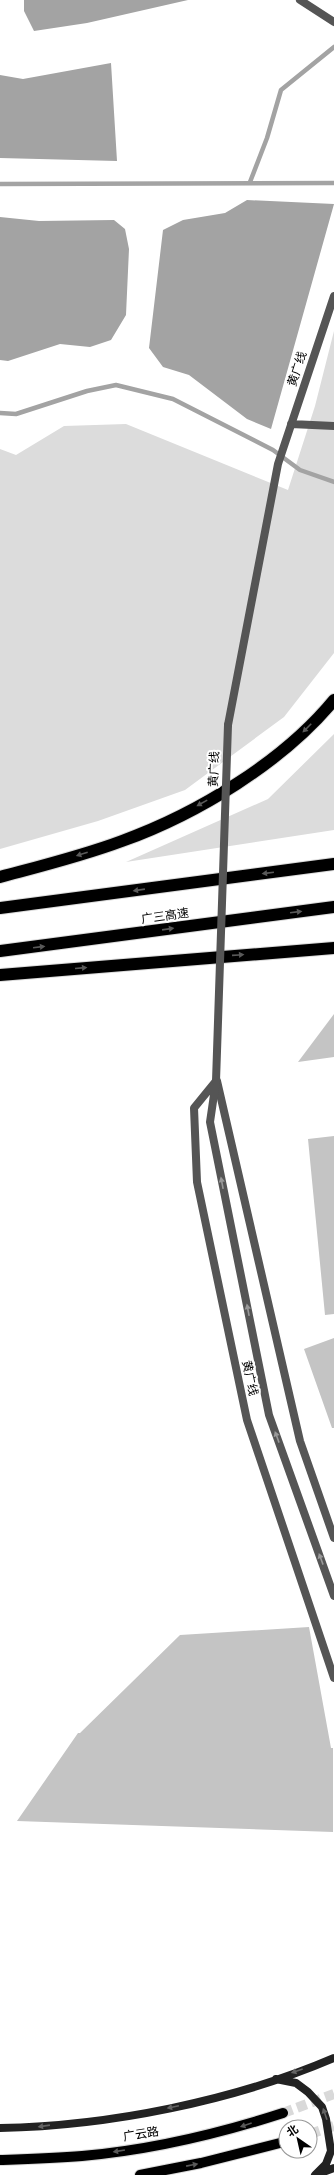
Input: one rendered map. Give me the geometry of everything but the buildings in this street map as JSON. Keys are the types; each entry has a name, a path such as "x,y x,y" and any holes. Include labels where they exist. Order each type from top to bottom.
{"highway":[{"path":"0,877 61,861 116,843 174,818 215,796 255,770 297,737 334,700"},
{"path":"0,908 334,864"},
{"name":"广三高速","path":"0,951 334,907"},
{"path":"0,975 334,948"}],"main road":[{"path":"0,2128 38,2127 145,2113 240,2092 334,2058"},
{"path":"275,2079 296,2083 308,2092 322,2107 326,2119 332,2151 326,2164 315,2175"},
{"name":"广云路","path":"0,2160 82,2156 177,2142 236,2129 283,2113"},
{"path":"140,2175 201,2164 278,2144"},
{"path":"315,2175 334,2168"}],"street":[{"path":"300,0 334,22"},
{"name":"黄广线","path":"334,296 278,464 228,725 216,1081 210,1122 269,1415 334,1596"},
{"path":"291,424 334,426"},
{"path":"216,1081 300,1441 334,1538"},
{"name":"黄广线","path":"216,1081 194,1108 197,1182 247,1420 334,1678"}],"shaded area":[{"path":"24,0 188,0 87,23 34,31 24,11"},
{"path":"111,63 117,161 0,158 0,75 23,79"},
{"path":"247,200 334,204 271,429 247,419 189,375 163,367 149,348 163,230 183,220 225,213"},
{"path":"0,217 39,221 114,220 125,229 129,249 126,315 111,340 90,347 60,344 8,361 0,360"},
{"path":"334,331 334,653 284,717 185,790 98,821 0,849 0,449 16,455 64,426 126,424 288,490 315,406"},
{"path":"334,734 334,830 126,862 268,799"}],"waterway":[{"path":"250,182 267,138 281,90 334,47"},
{"path":"0,184 334,183"},
{"path":"0,413 16,414 87,391 116,385 173,399 273,450 300,470 334,482"}],"tunnel":[{"path":"283,2113 334,2094"},
{"path":"318,2131 334,2126"}]}
